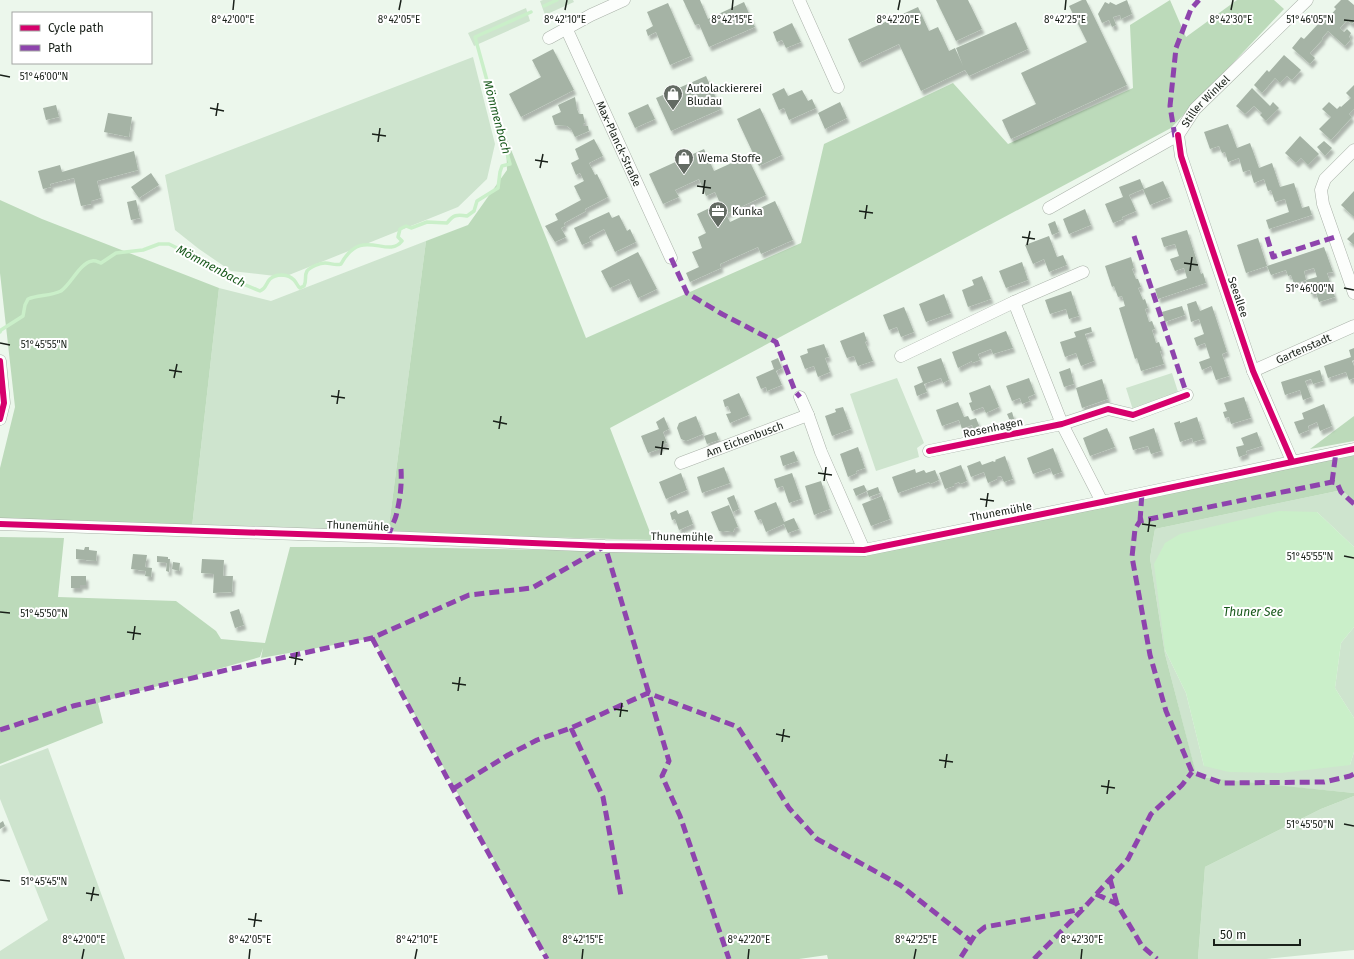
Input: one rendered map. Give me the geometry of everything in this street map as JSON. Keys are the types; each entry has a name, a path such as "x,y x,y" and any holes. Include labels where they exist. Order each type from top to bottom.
{"street":[{"path":"549,38 624,0"},
{"path":"799,0 838,87"},
{"name":"Stiller Winkel","path":"1049,208 1178,135 1195,109 1307,0"},
{"name":"Max-Planck-Straße","path":"567,30 671,258"},
{"name":"Seeallee","path":"1178,135 1181,156 1253,371 1292,461"},
{"path":"1354,150 1325,179 1321,190 1323,204 1354,293"},
{"path":"901,356 1014,302 1083,272"},
{"path":"1014,302 1062,424 1102,502"},
{"name":"Gartenstadt","path":"1253,371 1354,326"},
{"path":"0,361 4,403 0,419"},
{"name":"Rosenhagen","path":"929,451 1062,424 1108,409 1133,415 1187,395"},
{"path":"800,397 821,452 864,550"},
{"name":"Am Eichenbusch","path":"681,463 808,415"},
{"name":"Thunemühle","path":"0,524 605,546 864,550 1354,449"}],"shaded area":[{"path":"573,0 574,2 545,15 540,1"},
{"path":"1170,0 1186,37 1237,0 1274,0 1284,9 1171,128 610,428 653,540 388,533 426,241 468,225 507,170 506,137 586,338 801,243 824,144 953,83 1008,144 1133,88 1130,25"},
{"path":"526,8 530,21 474,46 468,33"},
{"path":"473,57 495,144 487,179 458,207 284,277 231,271 175,230 165,175"},
{"path":"0,200 42,219 219,288 192,527 0,520 0,468 15,407 0,273"},
{"path":"426,241 388,533 192,527 219,288 271,301"},
{"path":"1172,373 1179,395 1133,410 1126,388"},
{"path":"897,378 924,443 917,448 919,457 876,471 850,394"},
{"path":"1354,416 1354,441 1310,449"},
{"path":"1354,450 1354,502 1342,490 1155,529 1150,558 1165,654 1197,777 1354,793 1354,796 1321,809 1205,867 1198,959 828,959 827,955 799,959 548,959 373,638 261,658 263,648 260,657 98,703 103,723 0,764 0,537 64,538 58,597 176,601 216,631 221,639 265,643 290,547 392,547 862,556"},
{"path":"1342,490 1354,502 1354,547 1317,512 1165,650 1186,693 1204,766 1350,765 1354,752 1354,793 1197,778 1165,654 1150,558 1155,529"},
{"path":"1354,627 1354,718 1335,688 1341,643"},
{"path":"48,748 125,959 0,959 0,951 48,920 0,799 0,766"},
{"path":"1354,796 1354,950 1266,959 1198,959 1205,867 1321,809"}],"water":[{"name":"Thuner See","path":"1279,511 1317,512 1354,547 1354,627 1341,643 1335,688 1354,718 1354,752 1350,765 1281,773 1229,772 1204,766 1186,693 1165,650 1154,564 1165,543 1180,534"}],"building":[{"path":"683,0 700,0 708,19 744,2 755,27 709,47 699,24 695,25"},
{"path":"936,0 968,0 982,29 956,41"},
{"path":"1082,0 1086,0 1127,85 1011,139 1002,120 1036,104 1021,73 1087,42 1069,6"},
{"path":"1127,0 1132,14 1121,19 1120,15 1113,17 1116,25 1112,27 1109,20 1102,23 1098,14 1105,2 1109,4 1110,2 1116,5"},
{"path":"1341,0 1348,0 1354,5 1354,21 1352,24 1347,20 1340,28 1344,32 1347,29 1351,33 1349,37 1351,39 1345,46 1328,31 1310,53 1315,58 1310,64 1292,48 1301,37 1304,39 1319,23 1321,24 1327,17 1328,18 1336,9 1334,7"},
{"path":"668,3 691,56 670,65 656,32 648,36 646,30 653,26 647,12"},
{"path":"918,7 929,31 938,27 949,51 955,48 963,66 956,48 1016,22 1028,49 969,76 965,70 921,91 899,44 859,63 848,39"},
{"path":"792,23 801,42 786,48 782,40 777,42 773,32"},
{"path":"553,49 574,90 521,117 509,94 541,77 532,60"},
{"path":"1284,55 1301,70 1292,80 1287,76 1280,83 1275,78 1262,93 1254,85 1267,70 1269,72"},
{"path":"706,76 721,109 671,131 656,98"},
{"path":"1354,85 1354,109 1349,114 1352,117 1331,140 1319,129 1331,117 1322,109 1329,102 1337,109 1340,106 1341,107 1351,98 1346,93"},
{"path":"784,88 788,96 802,90 808,101 812,99 816,108 789,120 784,108 779,110 772,94"},
{"path":"1252,88 1270,106 1273,102 1279,108 1266,121 1260,115 1262,113 1254,106 1245,114 1236,106"},
{"path":"575,97 579,114 583,114 585,123 583,126 588,126 589,131 575,137 571,129 567,126 555,125 552,116 561,112 558,105"},
{"path":"840,102 847,118 825,129 818,113"},
{"path":"648,104 655,119 635,128 628,113"},
{"path":"56,105 59,117 46,120 43,108"},
{"path":"760,108 782,155 759,166 737,119"},
{"path":"108,113 132,117 129,137 104,132"},
{"path":"1228,124 1237,148 1250,143 1259,168 1272,163 1280,187 1294,183 1302,208 1309,206 1312,215 1269,229 1266,220 1289,212 1285,199 1275,202 1271,190 1268,191 1264,179 1254,183 1250,170 1243,172 1239,158 1228,162 1225,152 1222,153 1219,146 1210,149 1204,132"},
{"path":"1300,136 1319,154 1308,165 1301,158 1296,163 1285,153"},
{"path":"594,139 603,156 589,163 595,175 597,174 608,197 585,209 586,211 564,223 565,226 561,228 566,237 555,242 545,226 558,220 555,214 581,200 574,186 584,181 580,173 576,175 571,163 579,159 575,149"},
{"path":"1324,141 1332,148 1325,156 1317,147"},
{"path":"704,149 714,171 747,156 766,195 726,214 730,222 775,201 793,240 761,254 758,247 720,264 721,268 690,282 686,273 699,267 692,252 702,248 698,237 706,233 697,214 720,203 715,192 706,196 699,179 675,190 679,197 663,204 649,174"},
{"path":"134,151 138,170 97,181 101,198 91,201 91,204 81,206 74,178 50,184 51,187 43,189 38,171 60,165 62,172"},
{"path":"151,173 159,185 139,198 131,187"},
{"path":"1140,179 1144,189 1163,181 1170,197 1150,205 1143,189 1129,195 1136,211 1113,223 1105,204 1123,197 1119,187"},
{"path":"1354,191 1354,217 1341,205"},
{"path":"136,200 140,218 131,220 127,202"},
{"path":"1085,209 1091,225 1069,234 1063,219"},
{"path":"609,212 612,218 619,215 627,231 630,229 636,242 615,252 604,229 589,237 591,241 582,245 574,228"},
{"path":"1055,221 1059,232 1052,235 1048,224"},
{"path":"1187,230 1201,274 1203,273 1206,283 1158,299 1155,289 1187,278 1184,268 1175,271 1170,259 1179,256 1175,244 1164,247 1161,238"},
{"path":"1354,232 1354,245 1347,239"},
{"path":"1049,236 1057,257 1063,255 1067,265 1049,272 1044,259 1033,264 1025,245"},
{"path":"1258,238 1267,266 1246,273 1237,245"},
{"path":"1324,247 1333,272 1327,273 1335,297 1319,302 1316,293 1311,294 1306,280 1294,284 1291,275 1288,276 1286,270 1271,275 1267,266","holes":["1314,268 1317,277 1306,280 1304,271"]},
{"path":"638,252 657,289 638,298 629,279 610,288 601,271"},
{"path":"1131,257 1134,268 1132,269 1141,287 1138,288 1143,300 1145,299 1148,308 1145,309 1149,322 1152,321 1155,329 1152,330 1156,343 1159,342 1164,364 1141,371 1137,358 1135,359 1119,308 1125,306 1122,296 1118,297 1114,286 1112,287 1105,266"},
{"path":"1022,262 1028,280 1006,288 999,271"},
{"path":"982,276 991,299 968,307 962,290 974,285 972,280"},
{"path":"1071,291 1079,316 1069,319 1066,309 1050,314 1045,300"},
{"path":"944,294 951,313 926,322 919,304"},
{"path":"1196,301 1200,311 1212,306 1227,352 1222,354 1229,376 1216,380 1211,366 1202,370 1199,362 1210,358 1205,343 1197,346 1194,338 1204,334 1199,319 1191,322 1187,304"},
{"path":"1182,306 1185,315 1165,322 1162,312"},
{"path":"904,307 914,332 901,337 897,327 889,330 883,315"},
{"path":"1091,327 1092,332 1085,334 1094,361 1081,366 1076,353 1065,357 1060,342 1076,337 1074,332"},
{"path":"1006,331 1013,348 993,354 991,349 978,354 980,360 972,363 972,361 958,368 952,352"},
{"path":"864,332 867,341 865,342 873,361 858,366 854,356 847,358 840,341"},
{"path":"824,344 829,357 825,358 830,372 818,377 814,366 805,369 800,356 808,353 807,349"},
{"path":"1354,348 1354,360 1352,361 1354,366 1354,378 1349,380 1346,372 1328,378 1324,366 1351,357 1349,350"},
{"path":"778,358 782,368 776,371 782,385 767,391 766,387 761,389 756,377 774,369 771,361"},
{"path":"941,358 949,380 943,383 941,378 924,384 927,392 917,396 914,386 923,382 917,367"},
{"path":"1070,368 1074,384 1064,387 1059,372"},
{"path":"1320,370 1323,381 1313,384 1311,379 1305,381 1311,397 1303,400 1300,390 1285,395 1281,382"},
{"path":"1029,378 1035,394 1028,397 1030,401 1022,404 1020,398 1012,401 1006,386"},
{"path":"1102,379 1108,399 1082,408 1076,388"},
{"path":"990,385 999,407 986,413 983,407 972,411 969,403 972,402 969,393"},
{"path":"739,393 749,415 730,423 726,414 731,413 728,406 725,407 723,400"},
{"path":"1244,397 1251,418 1231,424 1229,417 1225,418 1223,412 1227,411 1224,403"},
{"path":"958,402 964,417 968,416 970,420 976,418 980,428 974,430 972,425 962,429 959,420 942,426 936,410"},
{"path":"1324,404 1332,426 1320,431 1317,422 1308,426 1309,430 1299,434 1294,422 1304,419 1302,413"},
{"path":"843,407 851,429 832,436 825,416 836,412 835,409"},
{"path":"1012,412 1015,422 1011,423 1007,414"},
{"path":"696,416 703,434 686,441 681,439 677,428 679,423"},
{"path":"664,417 669,429 663,432 667,443 661,445 659,449 648,453 641,436 659,429 656,422"},
{"path":"1197,417 1204,439 1193,442 1192,438 1180,442 1174,423 1180,421 1180,423"},
{"path":"1107,428 1115,447 1090,456 1083,438"},
{"path":"1154,428 1161,451 1151,454 1148,446 1133,450 1129,437"},
{"path":"716,432 719,440 707,444 704,436"},
{"path":"1257,432 1262,446 1246,451 1247,454 1239,457 1236,447 1244,445 1241,438"},
{"path":"858,447 865,468 856,471 857,473 848,477 840,454"},
{"path":"1053,448 1062,472 1053,475 1050,468 1033,474 1027,458"},
{"path":"794,451 798,461 783,466 780,456"},
{"path":"1005,456 1013,479 1004,482 1001,476 988,483 984,472 971,477 967,466 980,461 982,465 993,461 994,462 996,461 995,460"},
{"path":"961,465 967,481 960,484 959,482 954,484 954,486 945,489 939,473"},
{"path":"724,467 730,483 702,493 697,477"},
{"path":"915,469 916,473 924,470 926,473 935,470 939,480 898,493 892,477"},
{"path":"681,473 687,490 666,499 659,482"},
{"path":"792,473 801,499 789,503 783,486 777,488 774,479"},
{"path":"821,481 830,509 814,515 805,486"},
{"path":"864,485 867,491 856,496 853,489"},
{"path":"878,487 880,493 869,497 867,491"},
{"path":"734,495 739,509 733,512 727,498"},
{"path":"882,496 890,519 871,526 862,504"},
{"path":"776,502 784,522 794,518 799,529 788,533 784,524 766,532 761,519 758,520 754,511"},
{"path":"729,505 738,527 735,528 733,532 719,531 711,512"},
{"path":"676,510 678,514 688,510 693,524 679,530 675,519 672,520 670,513"},
{"path":"85,547 89,547 89,550 97,551 96,561 76,559 76,549 84,550"},
{"path":"133,554 147,555 145,567 152,568 151,577 145,576 146,571 131,569"},
{"path":"157,556 168,557 168,559 170,559 169,572 166,571 167,563 157,562"},
{"path":"202,559 224,560 223,576 233,576 232,592 213,593 214,574 201,573"},
{"path":"173,562 180,563 179,571 172,569"},
{"path":"71,576 86,576 86,585 80,585 80,588 71,588"},
{"path":"239,609 244,625 235,628 230,612"},
{"path":"3,821 5,826 0,829 0,823"}],"waterway":[{"name":"Mömmenbach","path":"544,6 557,0"},
{"name":"Mömmenbach","path":"0,332 23,316 28,299 61,291 88,263 92,261 101,263 116,253 143,250 159,244 169,244 216,267 229,278 260,291 264,289 270,279 279,275 286,275 292,278 300,288 304,286 306,273 310,268 323,263 337,265 341,264 349,253 357,247 366,245 389,247 396,246 402,241 398,237 400,229 406,226 411,228 427,222 447,223 451,218 456,216 467,216 474,211 477,201 498,188 502,166 510,164 475,37 531,12"}],"marked path":[{"path":"1175,137 1170,106 1176,48 1191,9 1199,0"},
{"path":"1134,236 1187,395"},
{"path":"1267,237 1273,257 1335,237"},
{"path":"671,258 687,293 722,314 776,342 795,391 800,397"},
{"path":"1332,482 1336,452"},
{"path":"389,537 399,504 401,469"},
{"path":"1354,504 1341,492 1337,483 1332,482 1140,521 1135,529 1132,557 1150,655 1166,711 1192,772 1222,783 1324,782 1354,774"},
{"path":"1140,521 1142,493"},
{"path":"0,730 73,706 372,638 469,595 532,588 605,546 669,761 662,776 680,816 729,959"},
{"path":"372,638 547,959"},
{"path":"453,789 508,755 537,740 571,728 648,693 738,727 789,808 817,839 900,885 971,941"},
{"path":"571,728 603,797 621,896"},
{"path":"1034,959 1083,909 1128,859 1151,814 1182,785 1192,772"},
{"path":"1110,879 1117,904"},
{"path":"1096,894 1117,904 1142,946 1157,959"},
{"path":"961,957 975,935 985,927 1083,909"}],"cycle path":[{"path":"1178,135 1181,156 1253,371 1292,461"},
{"path":"0,361 4,403 0,419"},
{"path":"929,451 1062,424 1108,409 1133,415 1187,395"},
{"path":"0,524 605,546 864,550 1354,449"}],"place":[{"name":"Autolackiererei Bludau","path":"673,111"},
{"name":"Wema Stoffe","path":"684,175"},
{"name":"Kunka","path":"718,228"}]}
